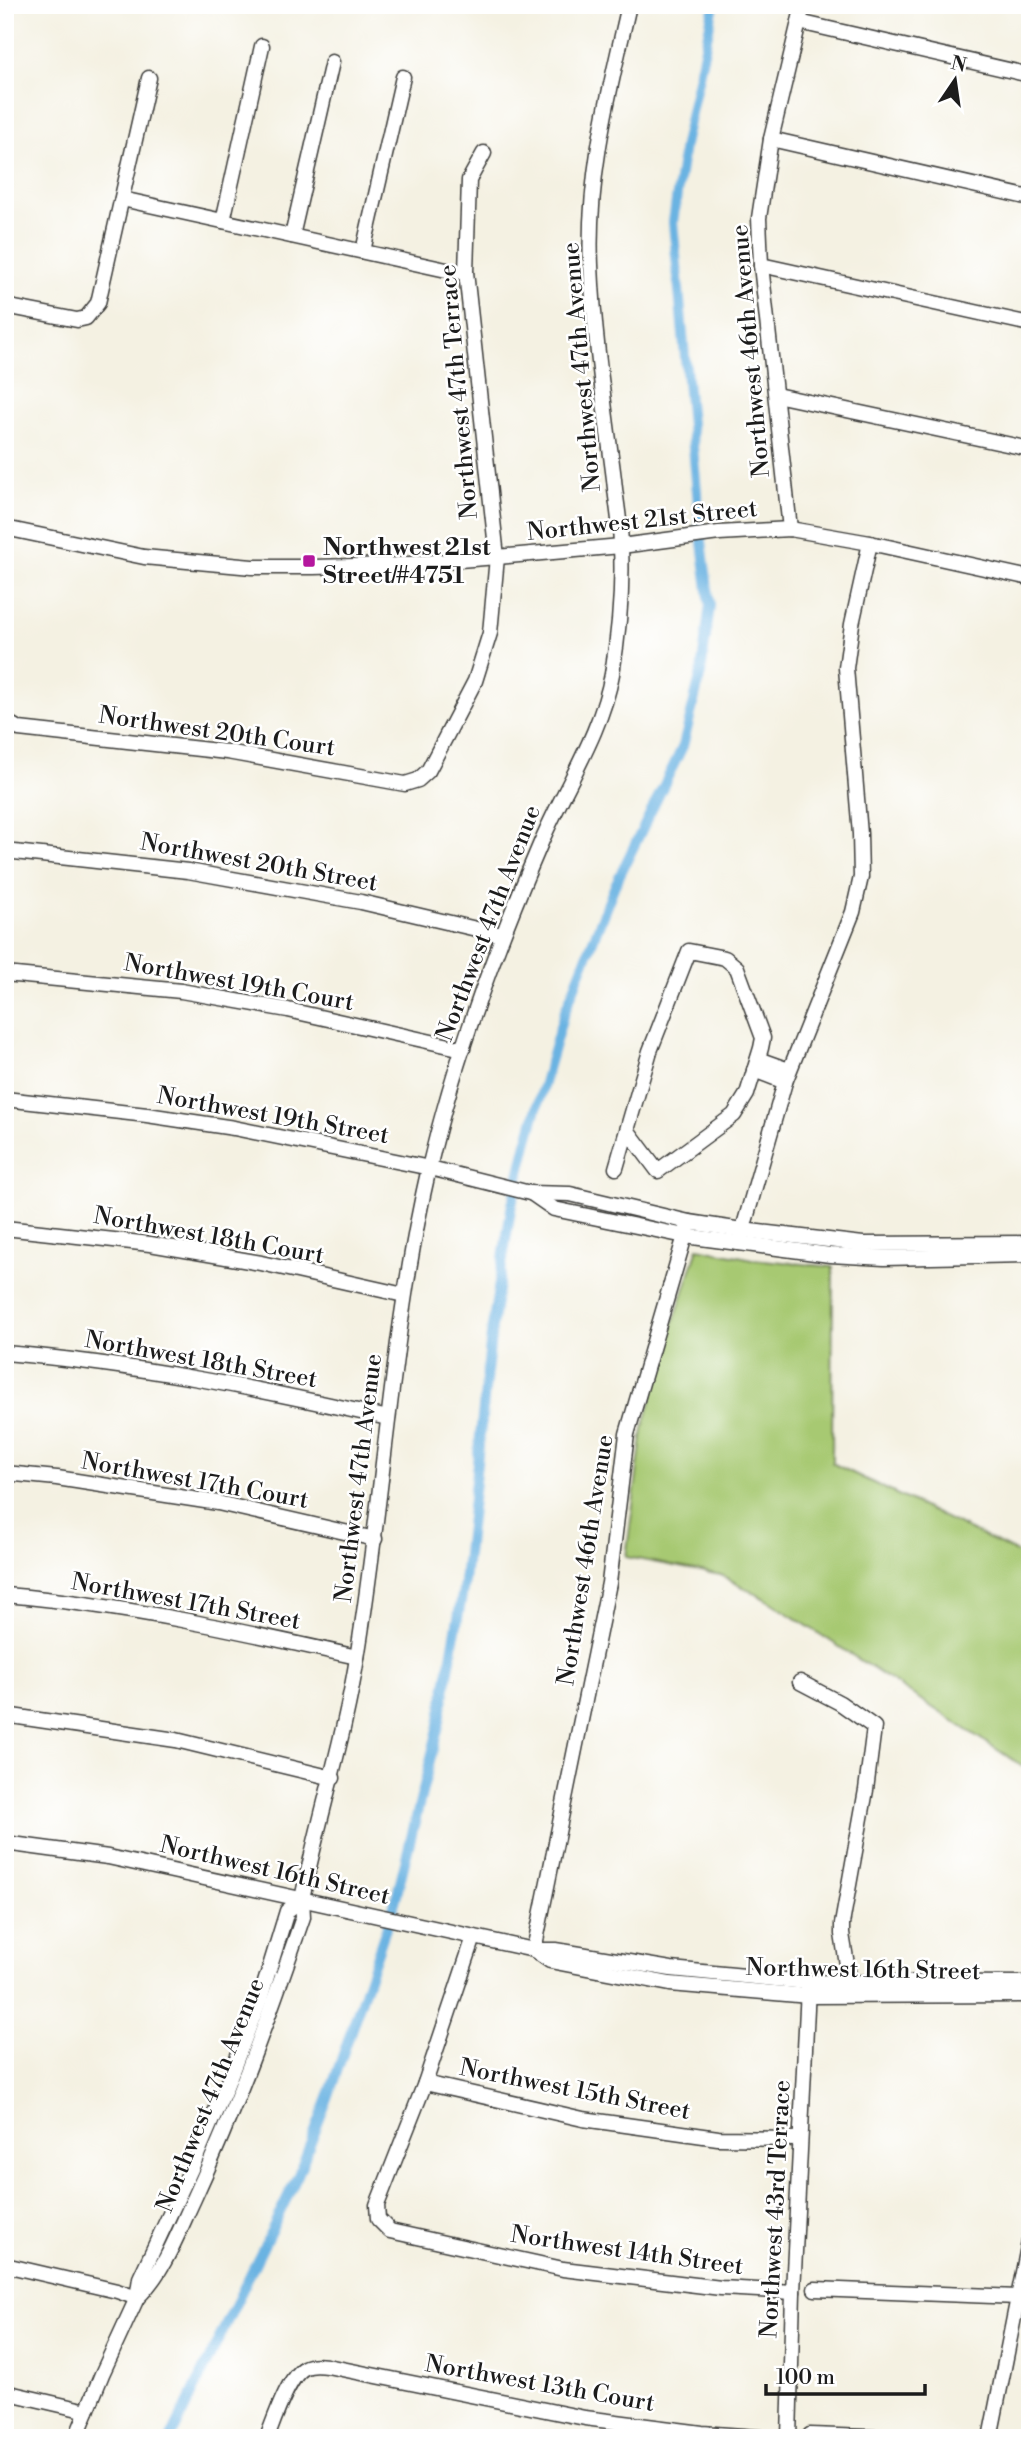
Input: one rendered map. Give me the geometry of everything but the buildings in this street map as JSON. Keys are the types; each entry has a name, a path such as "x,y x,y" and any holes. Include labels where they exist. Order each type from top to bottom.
{"street":[{"name":"Northwest 47th Avenue","path":"76,2438 137,2298 153,2283 172,2228 239,2095 267,2002 303,1917 302,1899 333,1778 358,1657 404,1295 430,1168 463,1049 502,935 542,839 595,727 611,680 620,613 621,546 591,268 591,229 593,173 629,5"},
{"name":"Northwest 46th Avenue","path":"790,530 761,265 759,218 771,139 803,5"},
{"path":"799,22 1030,75"},
{"path":"223,221 262,46"},
{"path":"292,236 332,62"},
{"path":"363,251 403,77"},
{"path":"5,306 67,319 86,318 98,303 149,78"},
{"path":"771,139 1030,198"},
{"name":"Northwest 47th Terrace","path":"418,780 428,771 475,681 489,633 497,557 466,272 469,180 484,153"},
{"path":"122,199 451,271 466,272"},
{"path":"761,265 1030,324"},
{"path":"776,395 1030,449"},
{"name":"Northwest 21st Street","path":"5,528 144,557 252,567 397,565 621,546 719,533 790,530 870,543 1030,578"},
{"path":"741,1237 787,1076 853,912 860,877 860,834 846,668 852,624 870,543"},
{"name":"Northwest 20th Court","path":"7,722 19,729 227,751 405,784 418,780"},
{"name":"Northwest 20th Street","path":"5,850 188,871 361,902 502,935"},
{"path":"616,1168 650,1051 689,951 726,958 737,968 763,1038 747,1094 734,1115 658,1171 628,1131"},
{"name":"Northwest 19th Court","path":"5,974 181,991 288,1010 463,1049"},
{"path":"756,1064 787,1076"},
{"name":"Northwest 19th Street","path":"5,1099 134,1113 234,1128 493,1183 530,1193 554,1209 741,1237 863,1250 1030,1255"},
{"name":"Northwest 18th Court","path":"5,1228 150,1244 261,1263 404,1295"},
{"name":"Northwest 46th Avenue","path":"534,1950 609,1583 627,1434 687,1229"},
{"name":"Northwest 19th Street","path":"863,1250 1030,1243"},
{"name":"Northwest 18th Street","path":"5,1353 80,1359 258,1388 387,1418"},
{"name":"Northwest 17th Court","path":"5,1474 57,1478 218,1503 375,1539"},
{"name":"Northwest 17th Street","path":"5,1595 189,1621 358,1657"},
{"path":"800,1682 840,1703 874,1727 864,1802 842,1924 851,1989"},
{"path":"5,1715 176,1740 333,1778"},
{"name":"Northwest 16th Street","path":"5,1843 108,1857 534,1950 550,1961 670,1983 851,1989 1030,1983"},
{"path":"425,2083 474,1937"},
{"name":"Northwest 43rd Terrace","path":"789,2438 793,2292 808,1989"},
{"name":"Northwest 16th Street","path":"851,1989 1030,1995"},
{"name":"Northwest 15th Street","path":"425,2083 583,2119 718,2138 800,2139"},
{"name":"Northwest 14th Street","path":"425,2083 376,2205 378,2219 390,2231 563,2269 721,2288 793,2292"},
{"path":"990,2438 1030,2237"},
{"path":"5,2265 137,2298"},
{"path":"815,2289 1018,2297"},
{"name":"Northwest 13th Court","path":"267,2438 293,2380 303,2368 313,2365 327,2365 585,2418 702,2433 770,2438"},
{"path":"5,2392 87,2411"},
{"path":"810,2435 895,2438"}],"green space":[{"path":"698,1248 753,1259 833,1267 832,1463 1030,1559 1030,1771 769,1601 721,1575 626,1557 643,1429 668,1339"}],"waterway":[{"path":"171,2438 298,2175 328,2098 395,1902 439,1725 463,1590 492,1327 511,1209 527,1143 563,1016 615,885 683,746 701,673 710,605 700,526 673,222 684,145 714,5"}],"place":[{"name":"Northwest 21st Street/#4751","path":"309,561"}]}
